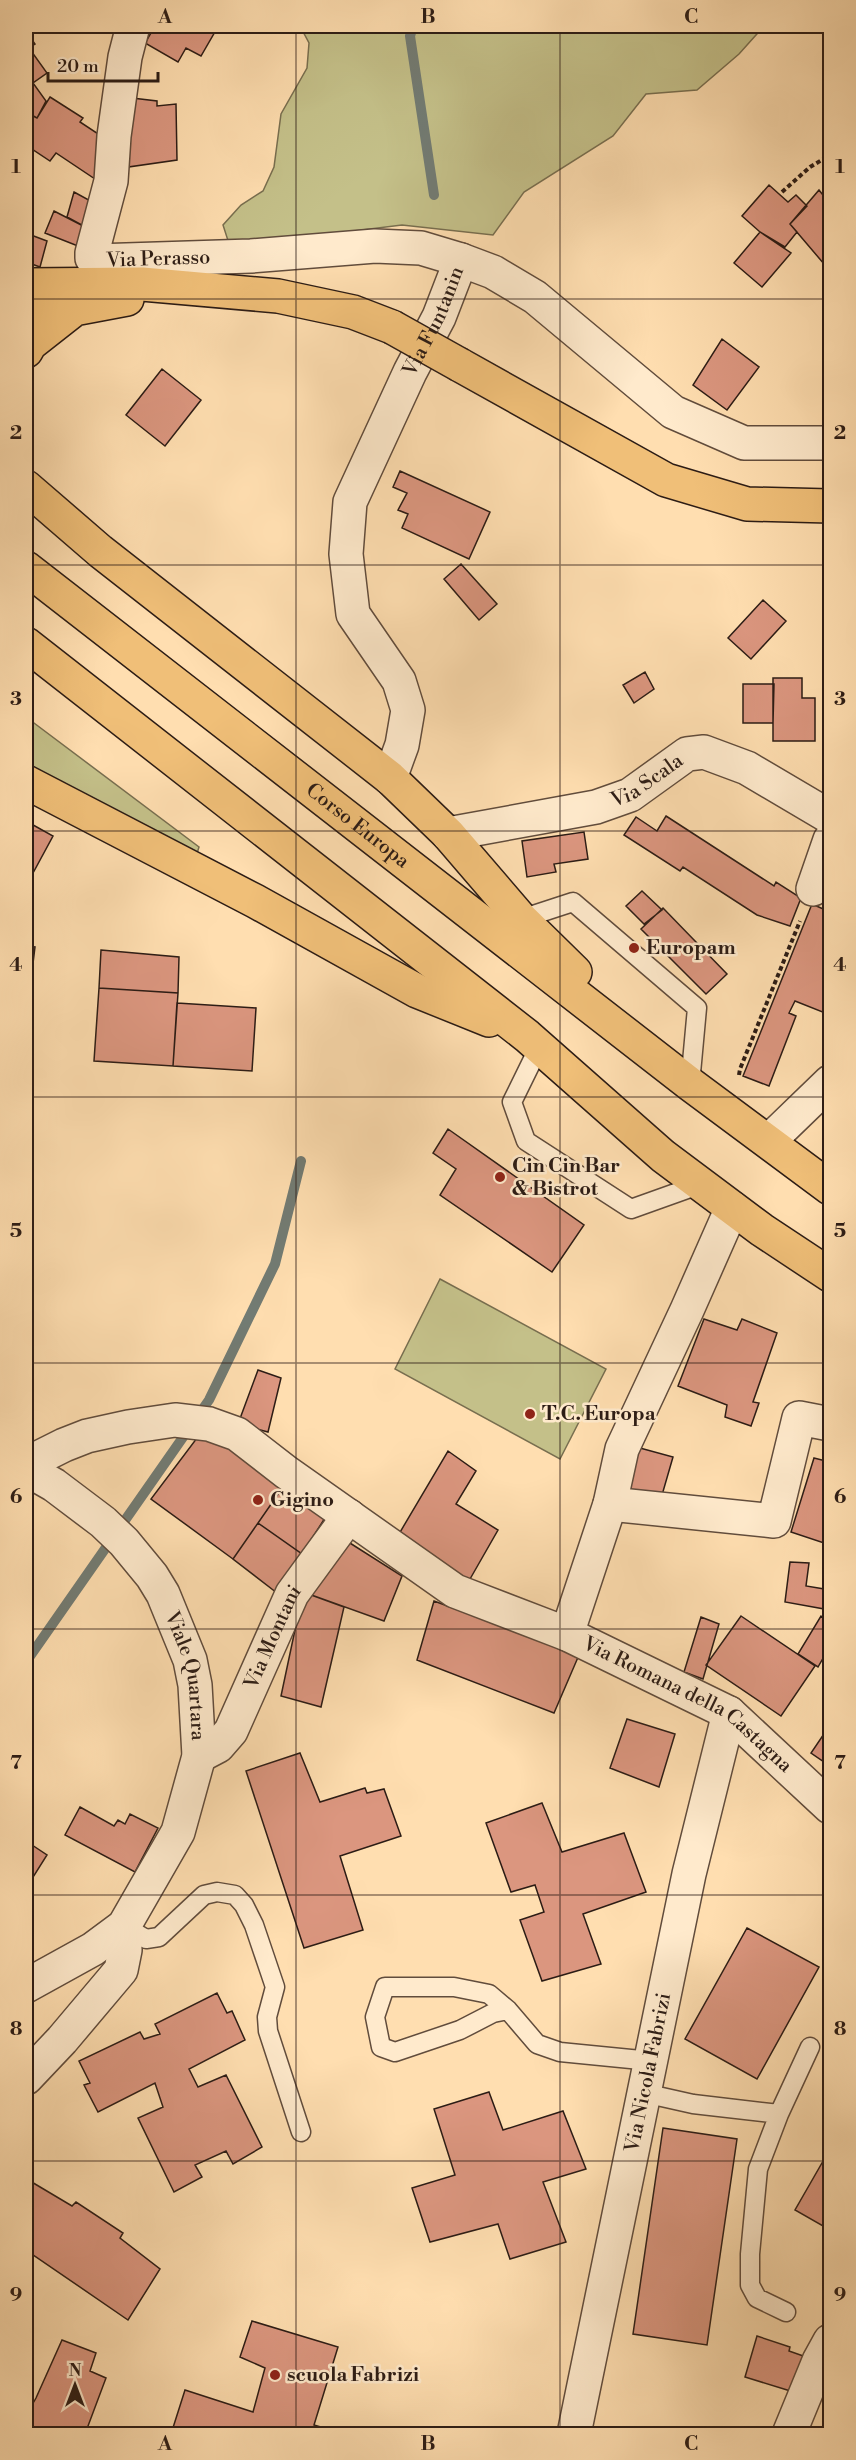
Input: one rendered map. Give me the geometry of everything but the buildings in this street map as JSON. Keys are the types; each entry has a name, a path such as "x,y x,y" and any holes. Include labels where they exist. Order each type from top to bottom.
{"main road":[{"path":"26,285 142,284 278,296 352,312 392,327 666,480 747,504 831,506"},
{"path":"26,318 130,298 205,290"},
{"path":"26,351 30,344 75,308"},
{"path":"26,487 100,551 390,778 447,834 522,919 690,1084"},
{"name":"Corso Europa","path":"26,568 690,1084 831,1188"},
{"path":"26,644 533,1041 663,1156 732,1208 831,1275"},
{"path":"26,782 255,901 417,991 533,1041"}],"street":[{"name":"Via Perasso","path":"133,26 124,57 111,181 92,253 95,261 251,256 375,246 421,248 461,260"},
{"name":"Via Funtanin","path":"390,778 402,745 408,710 399,681 353,614 346,554 350,502 410,372 439,317 461,260 493,272 536,297 673,412 744,443 831,443"},
{"name":"Via Scala","path":"447,834 596,807 630,795 687,754 704,752 747,768 831,817"},
{"path":"813,890 831,840"},
{"path":"769,1141 831,1082"},
{"name":"Via Romana della Castagna","path":"567,1634 610,1504 622,1449 732,1208"},
{"path":"610,1504 774,1521 799,1418 831,1424"},
{"name":"Via Romana della Castagna","path":"26,1467 64,1445 87,1436 128,1427 175,1420 209,1424 237,1434 454,1591 567,1634 729,1713 831,1807"},
{"name":"Viale Quartara","path":"26,1467 54,1485 114,1532 152,1576 163,1594 190,1660 195,1685 199,1756 178,1832 124,1926 93,1949 26,1986"},
{"name":"Via Montani","path":"199,1756 218,1746 231,1731 292,1594 349,1516"},
{"name":"Via Nicola Fabrizi","path":"574,2434 689,1874 729,1713"},
{"path":"26,2078 62,2040 121,1970 124,1926"},
{"path":"789,2434 819,2361 831,2341"}],"lane":[{"path":"522,919 573,902 697,1008 690,1084"},
{"path":"533,1041 512,1102 526,1141 631,1209 701,1184"},
{"path":"124,1926 146,1939 159,1937 204,1895 217,1892 235,1895 244,1905 254,1925 275,1987 267,2017 268,2031 301,2132"},
{"path":"508,2010 493,2013 460,2030 395,2052 381,2047 375,2018 385,1987 454,1987 489,1994 508,2010 537,2044 560,2052 651,2061"},
{"path":"786,2312 757,2298 750,2285 750,2254 758,2169 779,2114 810,2047"},
{"path":"644,2093 693,2104 779,2114"}],"path":[{"path":"782,192 810,167 831,155"},
{"path":"748,1082 740,1076 740,1069 813,890"}],"shaded area":[{"path":"300,26 764,26 739,54 697,90 646,94 613,136 524,192 493,235 402,225 297,238 231,250 223,225 241,205 263,191 274,167 281,114 307,68 309,43"},
{"path":"26,717 199,847 195,860 26,764"},
{"name":"T.C. Europa","path":"440,1279 606,1369 560,1459 395,1369"}],"waterway":[{"path":"413,26 410,36 434,195"},
{"path":"26,1662 209,1400 275,1264 301,1161"}],"place":[{"name":"Europam","path":"634,948"},
{"name":"Cin Cin Bar & Bistrot","path":"500,1177"},
{"name":"T.C. Europa","path":"530,1414"},
{"name":"Gigino","path":"258,1500"},
{"name":"scuola Fabrizi","path":"275,2375"}]}
